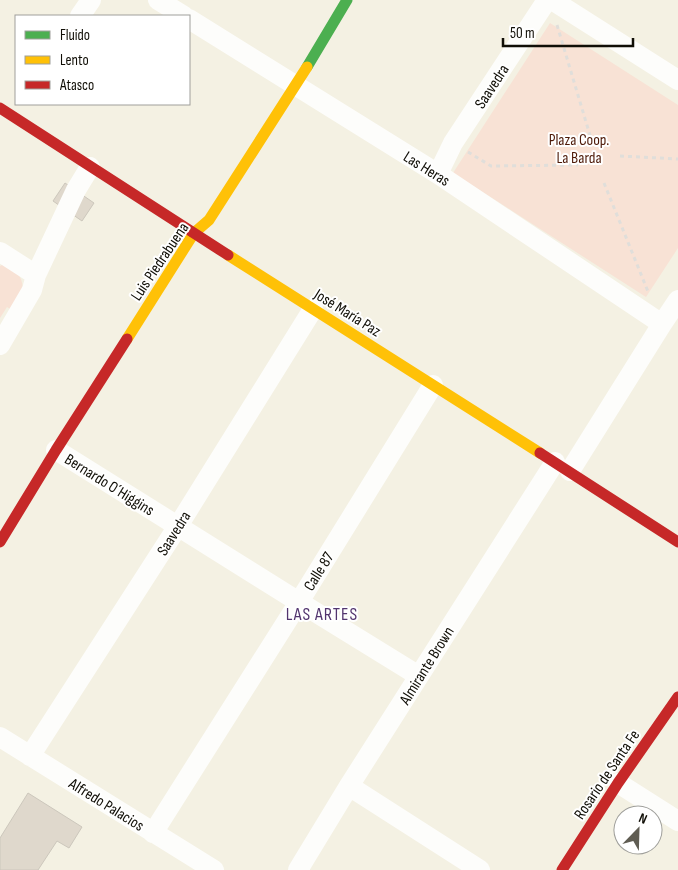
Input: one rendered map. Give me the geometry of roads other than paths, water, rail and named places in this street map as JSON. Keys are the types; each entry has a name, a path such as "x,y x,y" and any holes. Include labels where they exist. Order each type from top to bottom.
{"street":[{"path":"81,15 90,0"},
{"path":"158,0 182,15"},
{"name":"Luis Piedrabuena","path":"0,542 194,233 209,220 296,86 347,0"},
{"name":"Saavedra","path":"438,174 453,143 547,0"},
{"path":"554,9 678,80"},
{"name":"Las Heras","path":"190,20 438,174 662,324"},
{"name":"José María Paz","path":"14,110 90,167 563,466 678,542"},
{"path":"0,345 32,290 36,275 76,190 90,167"},
{"path":"0,252 36,275"},
{"name":"Almirante Brown","path":"298,870 420,676 678,300"},
{"name":"Saavedra","path":"30,756 178,526 313,309"},
{"name":"Calle 87","path":"153,833 433,385"},
{"name":"Bernardo O´Higgins","path":"56,450 420,676"},
{"name":"Rosario de Santa Fe","path":"562,870 618,783 678,697"},
{"name":"Alfredo Palacios","path":"0,737 214,870"},
{"path":"618,783 678,821"},
{"path":"350,786 480,870"}],"district":[{"name":"LAS ARTES","path":"322,614"}],"park label":[{"name":"Plaza Coop. La Barda","path":"579,148"}]}
